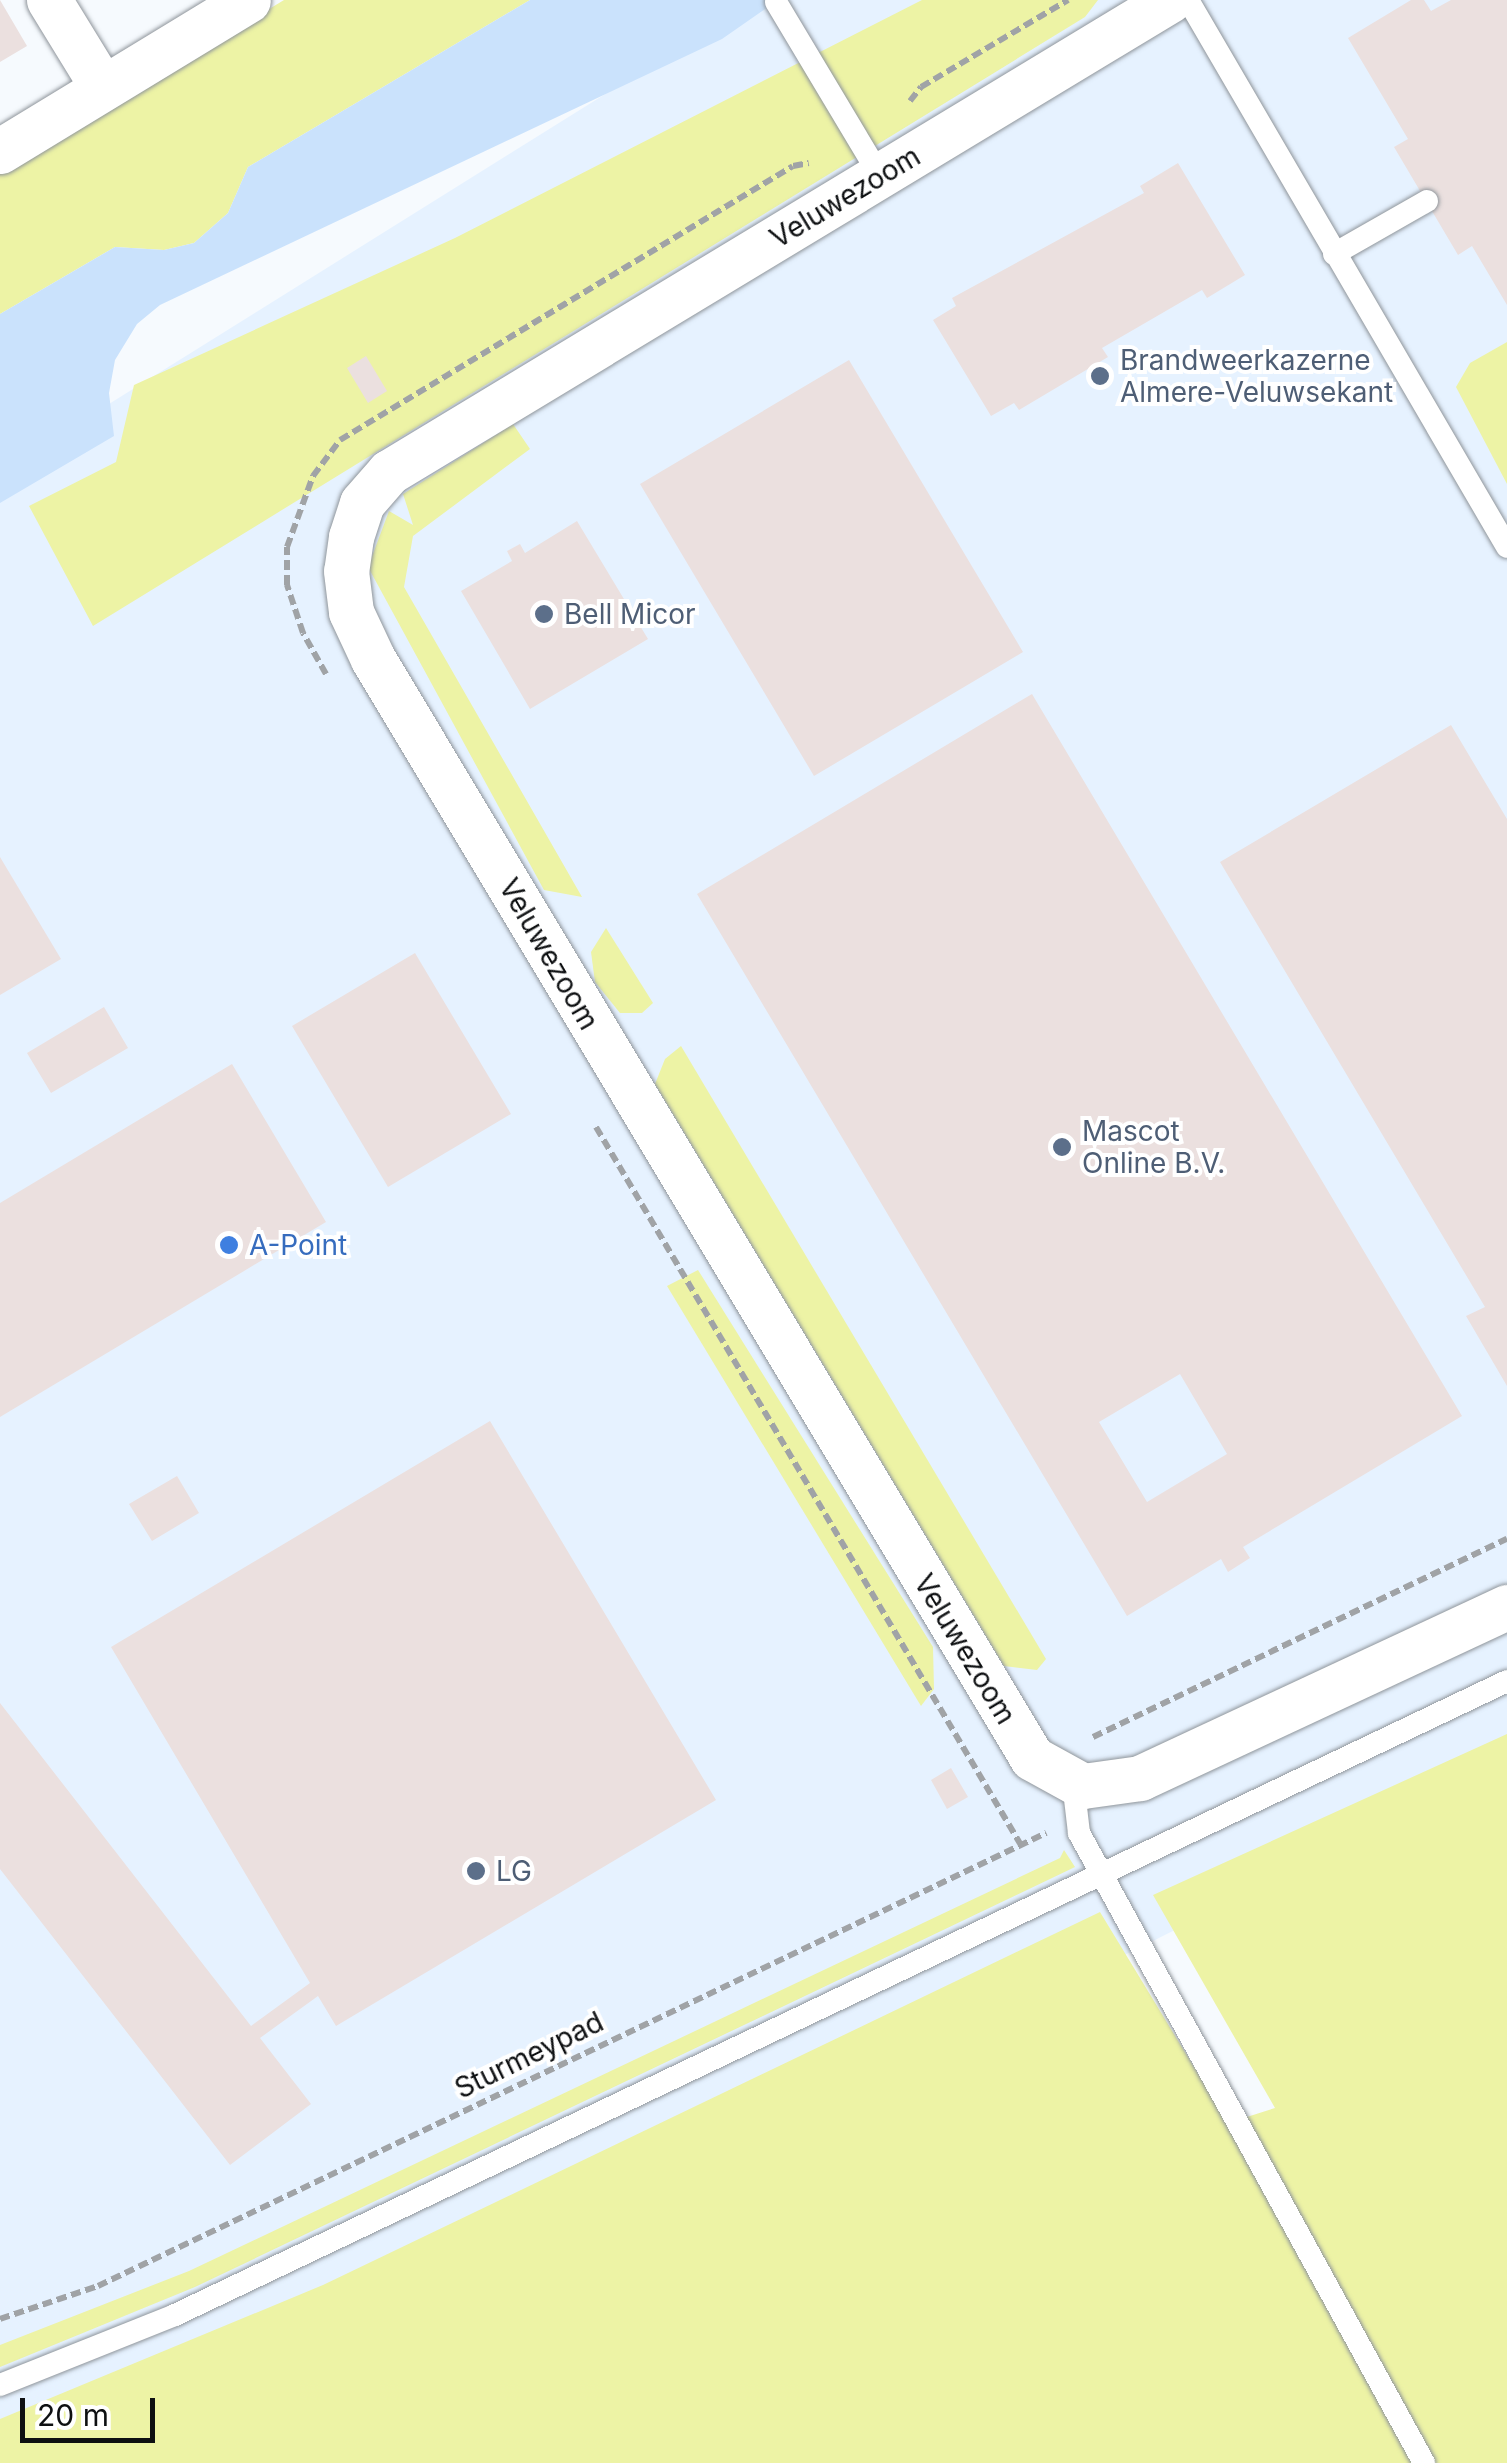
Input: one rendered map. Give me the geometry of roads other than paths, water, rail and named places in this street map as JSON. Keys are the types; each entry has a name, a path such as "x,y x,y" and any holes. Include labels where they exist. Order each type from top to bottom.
{"street":[{"path":"49,0 103,88"},
{"path":"0,151 248,0"},
{"name":"Veluwezoom","path":"1062,1788 372,659 352,612 346,571 362,503 389,472 869,160 1170,0"},
{"path":"1062,1788 1112,1786 1140,1778 1507,1607"}],"lane":[{"path":"1188,0 1507,547"},
{"path":"776,2 869,160"},
{"path":"1334,254 1427,201"},
{"path":"0,2385 176,2315 1507,1681"},
{"path":"1062,1788 1100,1873 1424,2463"}],"water":[{"path":"530,0 778,0 722,39 160,305 137,324 115,360 109,393 114,436 0,503 0,314 115,247 164,250 194,243 228,213 248,167"}],"place":[{"name":"Brandweerkazerne Almere-Veluwsekant","path":"1100,376"},
{"name":"Bell Micor","path":"544,614"},
{"name":"Mascot Online B.V.","path":"1062,1147"},
{"name":"A-Point","path":"229,1245"},
{"name":"LG","path":"476,1871"}]}
